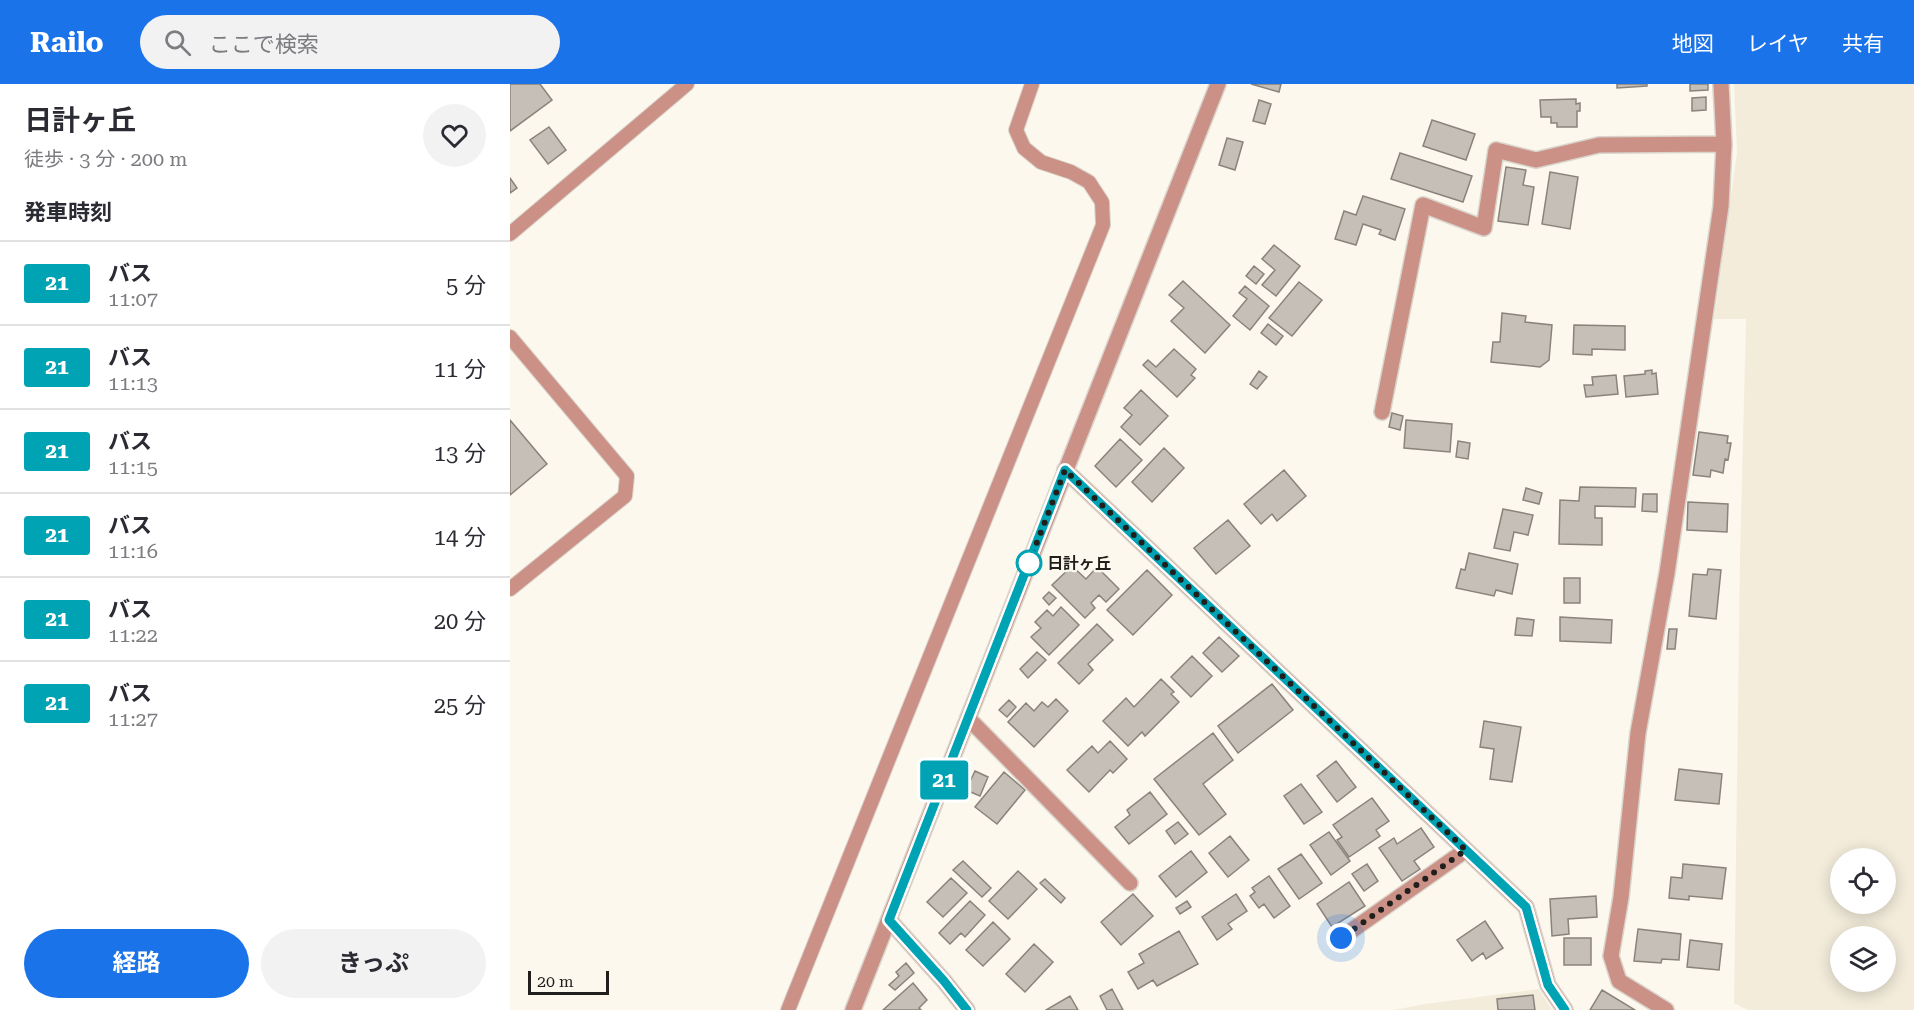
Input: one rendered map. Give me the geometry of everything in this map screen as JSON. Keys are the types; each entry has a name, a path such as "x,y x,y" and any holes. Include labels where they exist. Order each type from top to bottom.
{"street":[{"path":"853,1010 1218,84"},
{"path":"1666,1010 1619,981 1611,956 1621,897 1638,733 1667,573 1721,206 1724,144 1721,84"},
{"path":"1382,412 1423,205 1484,228 1496,150 1536,160 1599,145 1724,144"},
{"path":"1065,470 1526,907 1548,985 1565,1010"},
{"path":"968,718 1130,883"},
{"path":"1341,938 1466,850"},
{"path":"889,920 967,1010"}],"lane":[{"path":"510,234 687,84"},
{"path":"788,1010 1103,225 1102,202 1089,182 1071,172 1041,162 1024,148 1016,130 1032,84"},
{"path":"510,338 627,476 625,496 510,589"}],"shaded area":[{"path":"1734,84 1914,84 1914,1010 1748,1010 1734,1003 1740,557 1746,319 1714,319 1737,152"},
{"path":"1539,989 1552,1010 1394,1010 1425,1004"}],"building":[{"path":"510,84 540,84 552,100 510,131"},
{"path":"1251,84 1281,84 1279,92"},
{"path":"1617,84 1647,84 1647,86 1617,88"},
{"path":"1690,84 1708,84 1708,90 1690,91"},
{"path":"1706,97 1706,110 1692,111 1692,98"},
{"path":"1576,99 1576,104 1580,103 1580,111 1577,111 1577,127 1557,127 1557,123 1551,123 1551,117 1541,117 1540,100"},
{"path":"1259,100 1271,104 1265,124 1253,121"},
{"path":"1432,120 1475,134 1466,160 1423,146"},
{"path":"549,127 566,150 548,164 530,140"},
{"path":"1227,138 1243,142 1235,170 1219,165"},
{"path":"1400,153 1472,176 1463,202 1391,179"},
{"path":"1506,167 1526,170 1523,185 1534,187 1528,225 1498,221"},
{"path":"1550,172 1578,177 1570,229 1542,224"},
{"path":"510,178 517,188 510,193"},
{"path":"1363,196 1405,209 1395,240 1379,234 1381,230 1363,224 1356,245 1335,239 1344,211 1356,215"},
{"path":"1274,245 1300,266 1276,296 1262,285 1275,270 1262,259"},
{"path":"1254,266 1264,274 1256,284 1246,276"},
{"path":"1183,281 1230,325 1205,353 1171,321 1184,308 1169,295"},
{"path":"1299,282 1322,300 1292,336 1269,318"},
{"path":"1245,286 1269,306 1250,330 1233,316 1247,299 1239,293"},
{"path":"1502,313 1526,316 1525,322 1552,325 1549,360 1540,367 1491,362 1493,342 1500,342"},
{"path":"1268,324 1283,336 1276,345 1261,333"},
{"path":"1574,325 1625,326 1625,350 1592,349 1592,355 1573,354"},
{"path":"1174,349 1196,369 1191,375 1195,378 1177,397 1143,365 1148,360 1156,367"},
{"path":"1652,370 1652,374 1656,373 1658,394 1626,397 1624,376 1645,374 1645,371"},
{"path":"1259,371 1267,377 1257,389 1250,384"},
{"path":"1616,375 1618,394 1586,397 1584,385 1593,385 1592,377"},
{"path":"1141,390 1168,416 1140,445 1121,427 1132,415 1124,408"},
{"path":"1392,413 1403,416 1400,430 1389,427"},
{"path":"510,420 547,464 510,495"},
{"path":"1406,420 1452,424 1450,452 1404,448"},
{"path":"1699,432 1728,436 1727,443 1731,443 1723,473 1711,470 1710,477 1693,475"},
{"path":"1120,439 1142,460 1116,487 1095,466"},
{"path":"1458,441 1470,443 1468,459 1456,457"},
{"path":"1164,448 1184,468 1152,502 1132,482"},
{"path":"1284,470 1306,496 1277,521 1272,514 1261,524 1244,504"},
{"path":"1580,487 1636,488 1635,507 1595,506 1595,518 1602,518 1602,545 1559,544 1560,500 1579,501"},
{"path":"1526,488 1542,493 1539,504 1523,500"},
{"path":"1643,494 1657,494 1657,512 1642,511"},
{"path":"1688,502 1728,504 1727,532 1687,530"},
{"path":"1503,509 1533,515 1528,535 1514,532 1510,551 1494,548"},
{"path":"1228,520 1250,546 1216,574 1194,548"},
{"path":"1469,553 1518,564 1512,594 1496,590 1494,596 1456,588 1461,569 1465,570"},
{"path":"1072,566 1086,579 1097,567 1119,589 1106,602 1099,595 1091,603 1095,608 1085,618 1052,585"},
{"path":"1708,569 1721,570 1716,619 1689,616 1693,574 1707,575"},
{"path":"1147,570 1172,595 1133,635 1107,610"},
{"path":"1564,578 1580,578 1580,603 1564,603"},
{"path":"1049,592 1056,598 1049,605 1043,598"},
{"path":"1061,607 1079,625 1049,655 1031,637 1041,628 1035,622 1047,610 1053,616"},
{"path":"1560,617 1612,620 1611,643 1560,641"},
{"path":"1517,618 1534,620 1532,636 1515,635"},
{"path":"1097,624 1113,640 1088,664 1093,670 1079,684 1058,663"},
{"path":"1669,629 1677,629 1675,649 1667,649"},
{"path":"1219,637 1239,656 1222,672 1203,653"},
{"path":"1037,652 1046,660 1028,678 1020,669"},
{"path":"1192,656 1212,676 1191,697 1171,677"},
{"path":"1161,679 1174,692 1171,694 1179,702 1145,736 1142,732 1128,746 1103,721 1126,698 1134,707"},
{"path":"1272,684 1293,710 1238,753 1218,726"},
{"path":"1056,699 1068,711 1034,747 1008,722 1026,703 1034,711 1042,702 1048,707"},
{"path":"1009,700 1016,707 1007,717 999,710"},
{"path":"1484,721 1521,727 1512,782 1490,779 1494,749 1480,747"},
{"path":"1213,733 1233,760 1203,784 1226,814 1199,835 1154,779"},
{"path":"1110,741 1127,759 1113,773 1110,770 1089,792 1067,770 1092,746 1098,753"},
{"path":"1336,761 1356,787 1337,802 1317,776"},
{"path":"1679,769 1722,774 1719,804 1675,800"},
{"path":"975,771 988,777 980,796 966,790"},
{"path":"1004,772 1025,790 997,824 975,807"},
{"path":"1301,784 1322,812 1304,824 1284,796"},
{"path":"1150,792 1167,814 1129,844 1115,827 1130,815 1127,810"},
{"path":"1372,798 1389,821 1376,830 1380,836 1349,857 1337,840 1342,837 1333,825"},
{"path":"1178,822 1188,834 1175,844 1166,831"},
{"path":"1421,828 1434,847 1414,861 1420,869 1402,881 1379,848 1394,838 1397,844"},
{"path":"1329,832 1350,861 1331,875 1310,845"},
{"path":"1230,836 1249,860 1228,877 1209,853"},
{"path":"1191,851 1207,872 1176,897 1159,876"},
{"path":"1301,854 1322,883 1299,899 1278,869"},
{"path":"963,861 991,888 982,897 953,870"},
{"path":"1367,864 1378,881 1364,891 1352,874"},
{"path":"1683,864 1726,868 1722,899 1689,896 1689,900 1669,898 1671,877 1682,878"},
{"path":"1018,871 1037,889 1008,919 989,901"},
{"path":"1269,876 1290,906 1274,918 1264,904 1259,908 1250,896 1255,892 1252,888"},
{"path":"951,878 967,893 943,917 927,902"},
{"path":"1045,879 1065,898 1061,903 1040,883"},
{"path":"1349,882 1365,906 1332,927 1317,904"},
{"path":"1133,894 1153,916 1121,945 1101,922"},
{"path":"1236,894 1247,911 1228,924 1232,929 1217,940 1202,917"},
{"path":"1596,896 1597,917 1568,919 1569,934 1552,936 1550,899"},
{"path":"970,901 985,915 965,937 961,933 950,944 939,933"},
{"path":"1187,901 1191,907 1180,914 1176,908"},
{"path":"1485,921 1503,948 1486,959 1483,953 1472,961 1457,940"},
{"path":"993,922 1010,939 983,966 966,950"},
{"path":"1638,929 1681,934 1679,960 1662,959 1661,963 1634,961"},
{"path":"1179,931 1198,964 1157,986 1153,980 1138,989 1128,972 1144,963 1139,954"},
{"path":"1564,938 1591,938 1591,965 1564,965"},
{"path":"1690,940 1722,944 1719,970 1687,967"},
{"path":"1034,944 1053,962 1025,992 1006,974"},
{"path":"906,963 914,973 895,990 889,985 899,976 896,972"},
{"path":"913,983 927,1000 919,1008 921,1010 883,1010"},
{"path":"1112,989 1123,1010 1107,1010 1100,996"},
{"path":"1602,990 1635,1010 1590,1010"},
{"path":"1533,995 1535,1010 1498,1010 1497,999"},
{"path":"1070,996 1078,1010 1046,1010"}],"bus line":[{"name":"21","path":"967,1010 889,920 1065,470 1526,907 1548,985 1565,1010"}],"place":[{"name":"日計ヶ丘","path":"1029,563"}],"route":[{"path":"1029,563 1065,470 1466,850 1341,938"}]}
